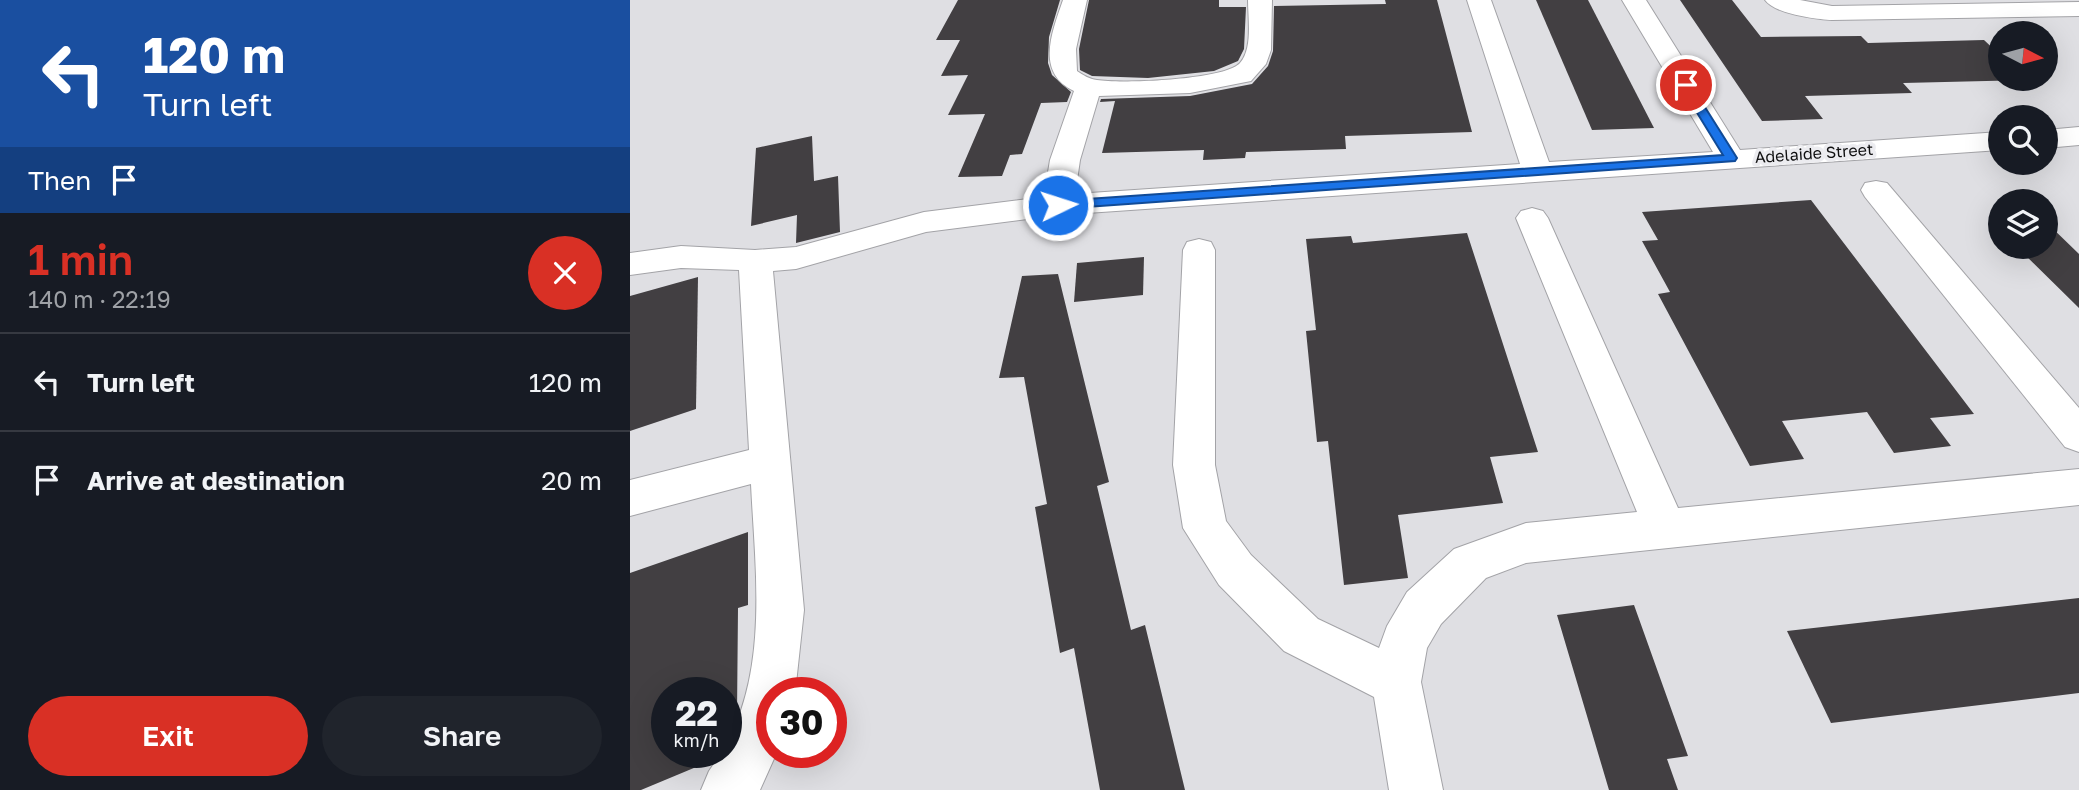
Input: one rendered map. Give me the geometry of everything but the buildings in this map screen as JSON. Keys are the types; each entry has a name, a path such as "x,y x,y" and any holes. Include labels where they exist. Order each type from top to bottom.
{"street":[{"path":"1075,0 1063,53 1063,69 1066,76 1088,87 1168,86 1216,82 1243,75 1254,63 1259,45 1260,0"},
{"path":"1479,0 1537,172"},
{"path":"1634,0 1731,158"},
{"path":"1777,0 1810,11 1832,13 2079,9"},
{"path":"1058,205 1065,160 1088,87"},
{"path":"2058,137 2079,136"},
{"name":"Adelaide Street","path":"630,264 710,257 755,261 796,258 924,222 1058,205 1988,142"},
{"path":"1876,190 2079,436"},
{"path":"1532,218 1665,528"},
{"path":"1199,250 1194,465 1205,528 1235,570 1301,635 1396,682"},
{"path":"728,790 763,727 777,666 781,610 755,261"},
{"path":"630,498 771,461"},
{"path":"1416,790 1396,682 1404,643 1424,608 1470,563 1526,543 2079,486"}],"route":[{"path":"1058,205 1731,158 1686,85"}]}
